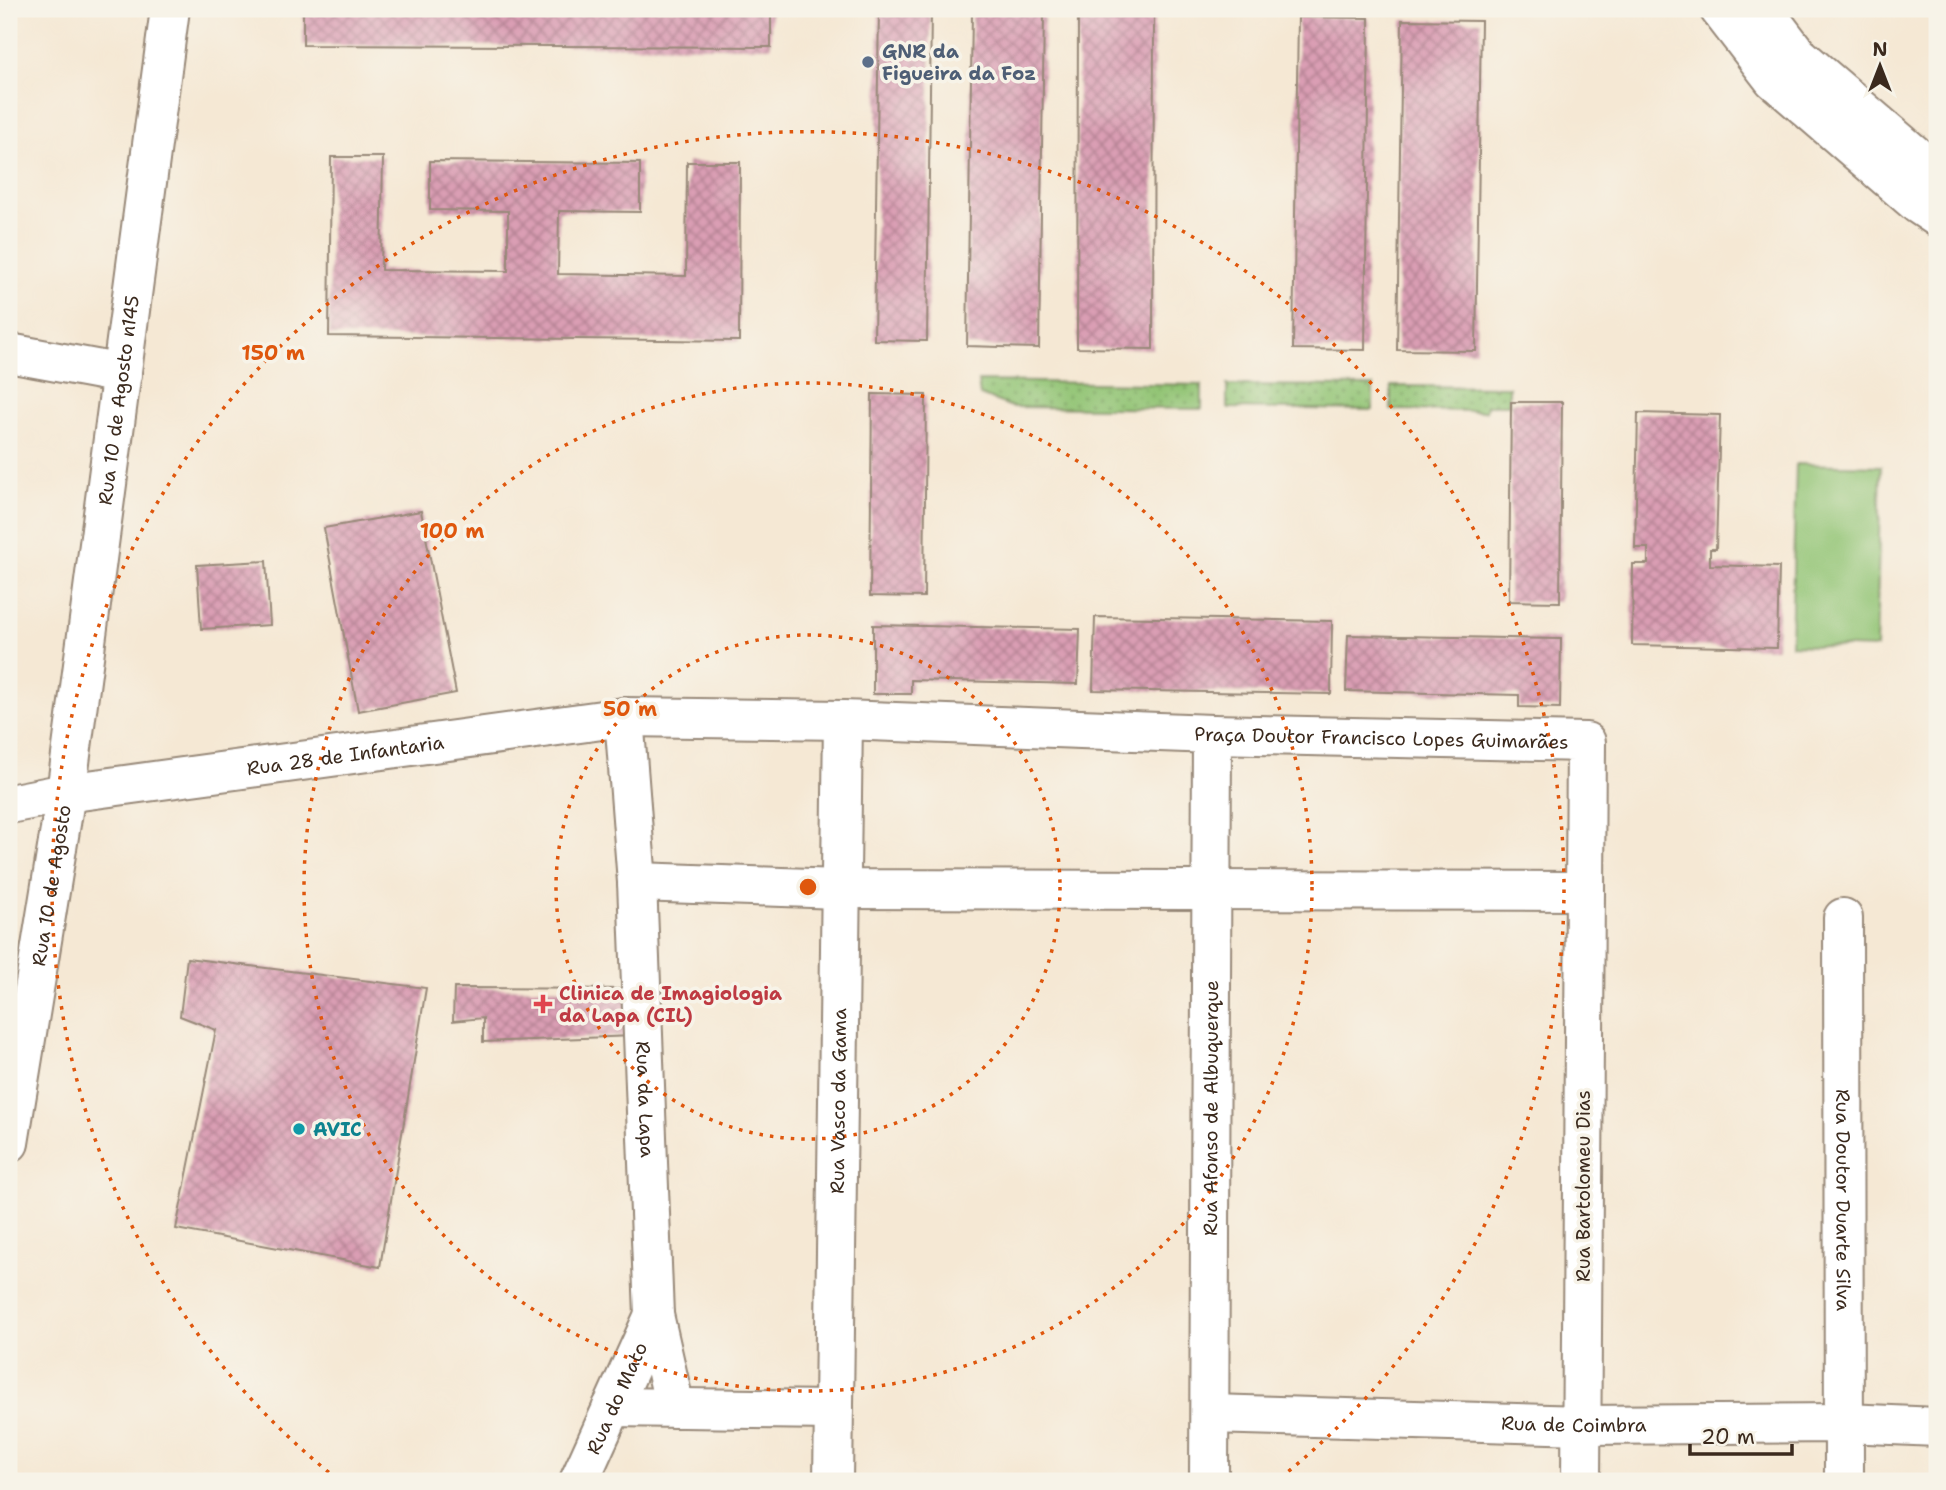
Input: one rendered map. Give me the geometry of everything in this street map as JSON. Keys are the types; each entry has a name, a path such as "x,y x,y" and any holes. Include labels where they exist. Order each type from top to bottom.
{"street":[{"name":"Rua 10 de Agosto n145","path":"66,793 170,9"},
{"path":"1719,9 1773,79 1919,205 1937,217"},
{"path":"1763,9 1798,55 1937,174"},
{"path":"9,354 122,374"},
{"name":"Rua 28 de Infantaria","path":"9,804 66,793 624,717"},
{"name":"Praça Doutor Francisco Lopes Guimarães","path":"624,717 843,720 1212,734 1586,742 1585,891"},
{"name":"Rua da Lapa","path":"624,717 637,882 654,1315 675,1408"},
{"name":"Rua Vasco da Gama","path":"833,1481 843,720"},
{"name":"Rua Afonso de Albuquerque","path":"1209,1481 1212,734"},
{"name":"Rua 10 de Agosto","path":"9,1143 66,793"},
{"path":"637,882 839,889 1585,891"},
{"name":"Rua Bartolomeu Dias","path":"1581,1481 1585,891"},
{"name":"Rua Doutor Duarte Silva","path":"1843,918 1846,1423 1844,1481"},
{"name":"Rua do Mato","path":"579,1481 654,1315"},
{"path":"612,1407 834,1410"},
{"name":"Rua de Coimbra","path":"1210,1414 1582,1425 1846,1423 1937,1427"}],"green space":[{"path":"978,381 1202,385 1202,409 1012,407 980,395"},
{"path":"1227,385 1373,386 1373,410 1227,408"},
{"path":"1391,386 1509,387 1509,405 1487,405 1486,411 1391,410"},
{"path":"1796,464 1881,466 1876,648 1791,645"}],"building":[{"path":"303,9 771,9 771,47 303,45"},
{"path":"879,9 931,9 927,341 874,340"},
{"path":"972,12 1044,13 1039,348 967,346"},
{"path":"1078,12 1154,13 1153,349 1077,348"},
{"path":"1298,17 1369,18 1365,350 1293,349"},
{"path":"1402,20 1481,21 1476,351 1397,350"},
{"path":"331,157 383,157 381,270 508,271 508,211 430,210 430,161 640,163 640,212 559,211 558,274 686,276 687,162 740,162 739,341 329,336"},
{"path":"872,394 926,395 924,597 870,596"},
{"path":"1511,402 1562,402 1560,602 1509,601"},
{"path":"1638,413 1720,415 1716,549 1710,549 1710,565 1779,567 1777,648 1632,645 1633,564 1648,564 1648,548 1635,548"},
{"path":"421,511 456,693 358,711 324,528"},
{"path":"266,561 270,625 201,629 197,565"},
{"path":"1095,617 1332,621 1331,694 1093,690"},
{"path":"873,625 1080,629 1078,684 911,680 911,694 873,694"},
{"path":"1348,635 1561,639 1560,708 1519,707 1519,695 1346,691"},
{"name":"AVIC","path":"187,958 426,988 380,1267 176,1229 216,1030 180,1016"},
{"name":"Clinica de Imagiologia da Lapa (CIL)","path":"454,988 632,989 633,1036 483,1042 483,1018 453,1021"}],"place":[{"name":"GNR da Figueira da Foz","path":"868,62"},
{"name":"Clinica de Imagiologia da Lapa (CIL)","path":"543,1004"},
{"name":"AVIC","path":"299,1129"}]}
